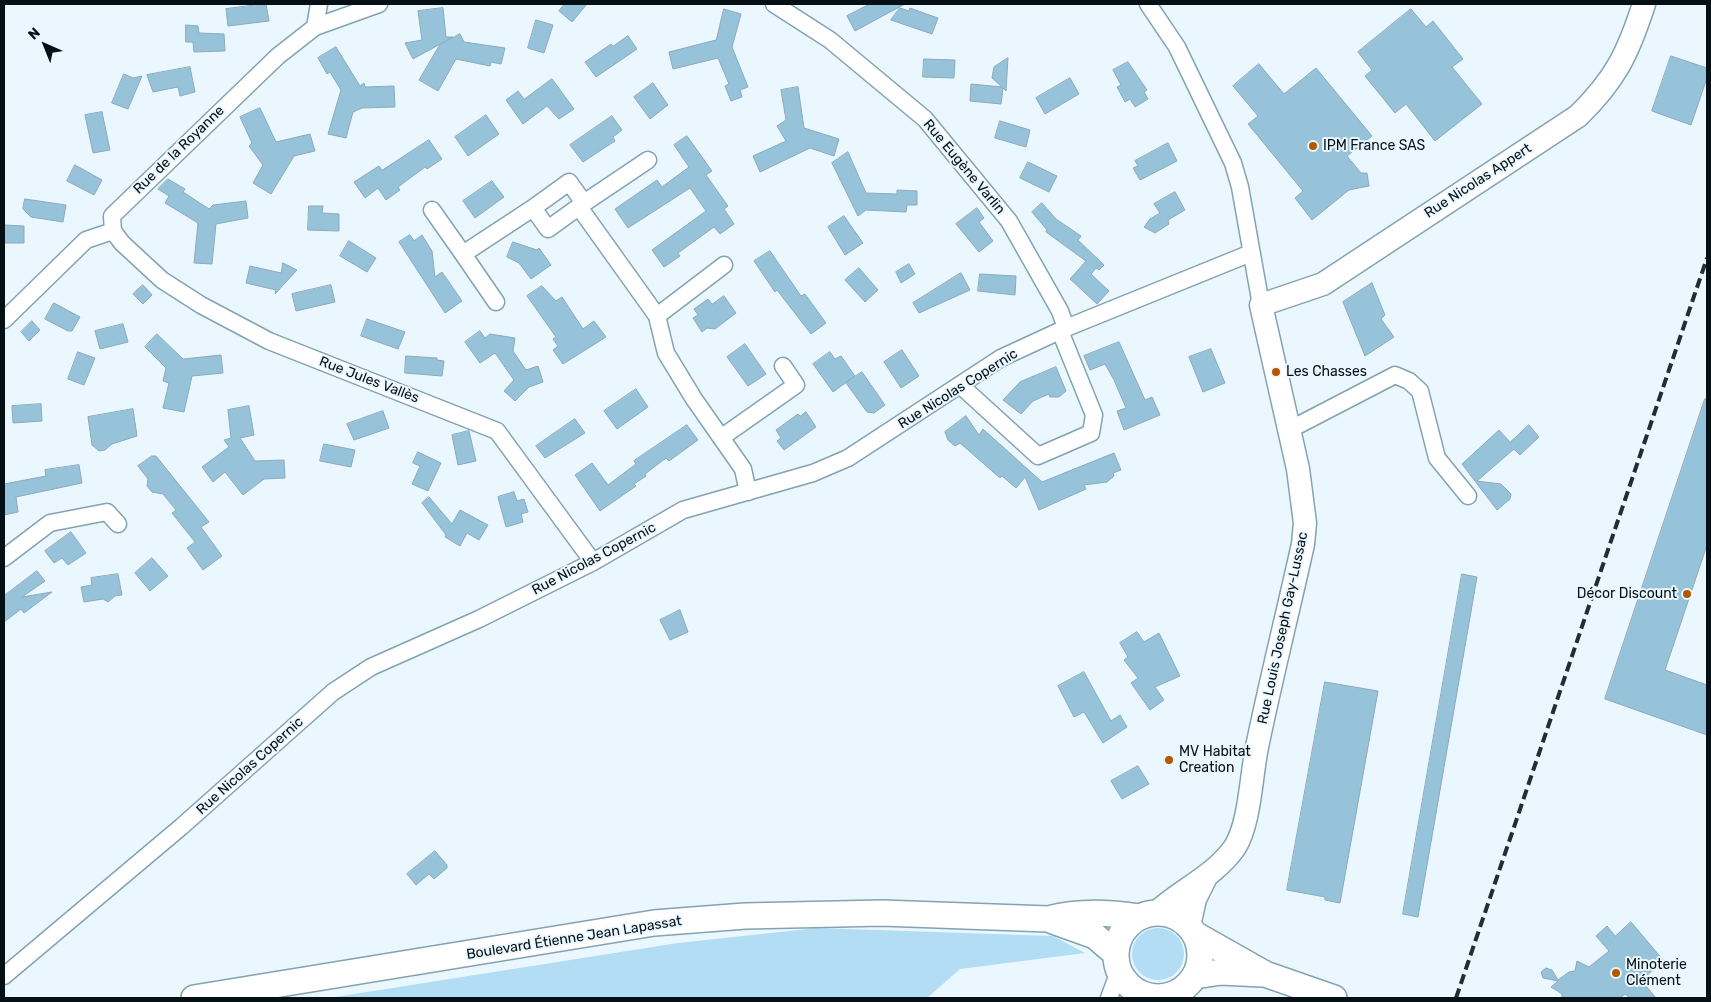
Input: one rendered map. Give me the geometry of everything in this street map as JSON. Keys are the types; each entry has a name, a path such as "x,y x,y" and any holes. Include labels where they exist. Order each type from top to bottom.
{"main road":[{"name":"Boulevard Étienne Jean Lapassat","path":"194,998 654,923 745,916 882,913 1048,919 1095,936 1117,962"},
{"path":"1265,974 1222,972 1167,996 1144,997 1129,986 1117,962 1122,932 1148,914 1169,913 1192,930 1265,974 1334,998"},
{"name":"Boulevard Étienne Jean Lapassat","path":"1048,919 1065,914 1148,914"},
{"path":"1187,987 1200,962 1200,948 1192,930"}],"street":[{"path":"315,26 319,4"},
{"name":"Rue de la Royanne","path":"112,230 112,216 271,62 315,26 379,4"},
{"name":"Rue Eugène Varlin","path":"774,4 830,40 925,119 1009,221 1060,311 1063,329 1094,415 1091,433 1038,456 960,385"},
{"name":"Rue Louis Joseph Gay-Lussac","path":"1148,4 1178,47 1233,164 1240,186 1261,305 1303,501 1303,544 1256,748 1244,820 1236,845 1226,858 1206,877 1148,914"},
{"name":"Rue Nicolas Appert","path":"1261,305 1323,284 1578,116 1613,78 1632,38 1644,4"},
{"path":"533,208 548,229 648,160"},
{"path":"464,254 569,182 582,205 657,316 666,353 694,399 743,469 748,492"},
{"path":"432,210 496,302"},
{"path":"4,320 86,240 112,230"},
{"name":"Rue Jules Vallès","path":"112,230 122,243 162,280 200,305 269,341 497,430 593,562"},
{"name":"Rue Nicolas Copernic","path":"4,976 181,827 333,692 371,667 479,619 593,562 683,510 813,472 848,458 1001,358 1063,329 1251,254"},
{"path":"657,316 724,265"},
{"path":"722,437 796,385 782,366"},
{"path":"1289,430 1395,375 1409,381 1420,391 1437,458 1468,496"},
{"path":"4,558 50,523 107,512 118,524"},
{"name":"Rue Louis Joseph Gay-Lussac","path":"1192,930 1195,899 1206,877"},
{"path":"1109,998 1117,962"}],"shaded area":[{"path":"817,928 1053,936 1085,953 960,969 927,998 329,998 678,943"},
{"path":"1153,928 1163,928 1177,935 1184,949 1184,959 1177,973 1163,980 1153,980 1143,976 1136,969 1132,959 1132,949 1136,939 1143,932"}],"building":[{"path":"266,4 269,21 228,26 226,9"},
{"path":"565,4 587,4 572,22 559,11"},
{"path":"870,4 905,4 855,31 847,16"},
{"path":"443,8 446,37 453,37 413,59 405,43 422,40 418,11"},
{"path":"900,8 909,11 910,8 938,18 932,34 891,20"},
{"path":"724,9 741,14 732,47 748,87 740,90 742,97 731,101 725,86 729,84 718,58 673,69 669,52 716,40"},
{"path":"1411,9 1426,27 1433,21 1463,59 1452,67 1482,104 1435,141 1406,104 1395,113 1365,76 1372,70 1358,52"},
{"path":"536,20 553,25 544,53 528,48"},
{"path":"186,25 198,26 199,33 224,34 225,51 194,52 193,42 186,42"},
{"path":"460,34 464,42 505,48 501,64 491,62 490,66 456,59 438,91 419,80 439,46"},
{"path":"628,36 637,49 596,77 585,62 611,44 613,46"},
{"path":"336,47 360,86 364,83 365,87 394,86 395,107 362,108 353,112 346,138 328,134 341,90 330,72 327,74 318,58"},
{"path":"1671,56 1707,68 1707,78 1691,125 1652,111"},
{"path":"1008,58 1006,91 1003,88 1001,104 970,101 971,84 1002,87 992,78 994,67"},
{"path":"924,59 955,60 954,78 923,77"},
{"path":"1128,62 1147,90 1144,92 1148,99 1135,107 1130,99 1125,102 1117,87 1121,85 1113,70"},
{"name":"IPM France SAS","path":"1259,64 1284,94 1316,68 1372,136 1347,156 1361,173 1367,173 1369,186 1349,190 1312,220 1295,198 1303,191 1248,124 1258,116 1233,86"},
{"path":"190,67 195,92 180,96 178,87 153,92 147,75"},
{"path":"124,74 133,78 142,76 128,109 112,103"},
{"path":"1070,78 1079,94 1045,114 1036,98"},
{"path":"552,79 574,109 559,119 547,106 523,124 506,100 518,91 524,99"},
{"path":"653,83 668,105 650,119 634,97"},
{"path":"798,87 804,128 839,139 834,156 810,148 760,172 753,156 786,141 777,126 786,120 781,90"},
{"path":"260,108 276,142 310,134 315,151 294,156 271,194 253,183 263,165 249,146 252,143 240,117"},
{"path":"102,112 110,150 93,153 85,115"},
{"path":"486,115 499,134 468,156 455,137"},
{"path":"612,116 622,130 613,137 615,141 583,162 570,145"},
{"path":"1000,121 1030,130 1026,147 995,138"},
{"path":"687,136 712,171 706,175 728,206 724,209 734,224 720,234 714,227 678,253 680,256 664,267 652,250 706,211 690,188 628,228 615,209 657,180 662,187 689,167 674,145"},
{"path":"429,140 442,159 427,169 425,167 398,187 400,190 386,200 378,188 365,198 354,182 379,166 382,170"},
{"path":"1168,143 1177,161 1140,180 1133,168 1138,166 1135,161"},
{"path":"848,152 866,193 897,194 897,190 917,191 917,205 907,205 906,212 866,210 858,216 832,163"},
{"path":"1028,162 1057,176 1049,192 1020,178"},
{"path":"75,165 102,180 94,195 67,181"},
{"path":"168,179 185,189 183,192 209,209 213,205 246,201 248,218 216,224 212,264 194,263 198,223 165,203 169,196 158,189"},
{"path":"492,181 504,197 475,218 463,201"},
{"path":"1175,192 1185,210 1168,220 1169,224 1155,233 1144,227 1150,219 1160,213 1154,204"},
{"path":"25,199 66,205 63,222 31,217 23,209"},
{"path":"1042,203 1056,219 1081,236 1078,240 1104,265 1099,270 1096,268 1091,274 1109,291 1097,304 1070,279 1086,261 1046,232 1047,230 1032,212"},
{"path":"309,206 323,206 322,213 339,214 339,231 308,230"},
{"path":"977,208 984,218 979,222 993,241 979,252 956,224"},
{"path":"844,216 863,243 845,255 828,227"},
{"path":"4,225 24,226 24,243 4,243"},
{"path":"410,235 414,241 422,235 432,251 435,277 442,272 462,301 445,313 399,242"},
{"path":"349,241 376,258 367,272 340,256"},
{"path":"513,242 537,250 539,248 551,265 531,279 519,263 507,257"},
{"path":"770,251 801,296 805,294 826,323 811,334 777,290 775,292 754,261"},
{"path":"283,263 297,270 275,294 276,290 246,283 250,266 281,273"},
{"path":"909,264 915,274 901,283 896,272"},
{"path":"859,268 878,290 865,302 845,280"},
{"path":"961,273 970,290 919,313 913,303"},
{"path":"980,274 1016,276 1015,295 978,291"},
{"path":"1372,283 1385,315 1381,319 1394,337 1365,356 1343,302"},
{"path":"143,285 152,295 143,304 133,294"},
{"path":"331,285 335,302 296,311 292,294"},
{"path":"542,286 556,301 562,297 583,329 594,321 606,337 563,364 553,350 558,346 553,339 556,337 527,296"},
{"path":"724,296 736,313 715,329 707,328 702,332 693,318 698,315 694,309 708,299 712,304"},
{"path":"54,303 80,317 72,331 68,331 45,319"},
{"path":"367,319 405,332 398,349 361,336"},
{"path":"32,321 40,330 29,341 21,332"},
{"path":"123,324 128,342 100,349 95,331"},
{"path":"480,331 485,338 490,334 515,338 513,351 526,370 538,366 543,382 529,387 515,401 504,391 514,380 495,353 480,363 465,342"},
{"path":"157,334 183,359 221,355 223,373 192,376 184,412 163,408 169,383 163,381 166,368 145,347"},
{"path":"1119,342 1145,400 1152,397 1160,415 1124,430 1117,411 1126,408 1114,380 1105,364 1090,370 1084,356"},
{"path":"745,344 766,374 748,386 727,357"},
{"path":"1211,349 1225,383 1203,392 1189,357"},
{"path":"902,350 919,376 901,388 884,362"},
{"path":"78,352 95,358 84,385 68,379"},
{"path":"830,352 835,359 841,356 855,376 833,392 813,364"},
{"path":"406,356 437,358 437,360 444,361 442,376 405,373"},
{"path":"1056,367 1066,391 1059,397 1050,397 1049,394 1033,401 1021,414 1003,400 1020,382"},
{"path":"862,372 885,405 874,413 867,412 846,383"},
{"path":"636,389 648,407 617,429 604,411"},
{"path":"1705,399 1707,399 1707,545 1665,670 1707,685 1707,735 1605,699"},
{"path":"41,404 42,421 13,423 12,406"},
{"path":"249,406 254,435 240,438 255,461 284,460 285,478 264,479 243,495 225,472 213,482 202,467 229,447 224,440 231,438 228,410"},
{"path":"133,409 137,436 112,444 105,450 99,451 92,445 88,417"},
{"path":"383,411 389,428 354,440 347,424"},
{"path":"806,412 816,427 784,450 777,441 781,438 776,430 798,414 800,416"},
{"path":"966,416 979,435 983,429 1042,482 1114,453 1121,470 1113,473 1114,476 1107,482 1084,485 1086,489 1039,510 1025,477 1016,488 1002,476 1000,478 960,443 955,446 948,440 945,432"},
{"path":"575,419 585,433 545,458 536,446"},
{"path":"687,425 698,440 669,461 666,458 634,484 636,486 600,511 575,475 592,463 608,485 636,464 634,461"},
{"path":"1529,425 1539,437 1520,455 1514,449 1477,481 1501,484 1511,494 1510,499 1497,510 1462,464 1499,430 1510,442"},
{"path":"469,431 476,461 458,465 452,435"},
{"path":"324,444 355,450 351,467 320,461"},
{"path":"418,452 441,463 428,491 412,484 420,466 413,463"},
{"path":"152,456 156,456 209,522 201,527 222,556 203,570 187,548 195,542 172,513 176,510 163,494 152,492 147,486 148,479 138,466"},
{"path":"79,465 82,483 16,497 18,512 4,515 4,484 46,476 45,470"},
{"path":"514,492 517,501 524,499 528,512 521,514 523,522 506,527 498,497"},
{"path":"429,497 452,524 460,510 488,525 479,540 467,533 460,546 445,537 446,535 422,503"},
{"path":"71,532 86,553 68,565 62,558 54,563 45,551"},
{"path":"152,558 168,576 150,591 135,573"},
{"path":"37,571 45,581 22,597 52,592 24,613 21,609 4,622 4,596"},
{"path":"118,574 122,595 115,596 108,602 103,599 84,602 81,587 92,585 91,578"},
{"path":"1462,574 1477,577 1418,917 1403,914"},
{"path":"680,610 688,632 670,640 660,620"},
{"path":"1137,632 1144,642 1159,633 1180,676 1155,687 1164,700 1150,710 1131,683 1138,678 1124,660 1128,657 1120,643"},
{"path":"1084,672 1111,721 1120,715 1127,727 1103,743 1084,712 1074,717 1058,686"},
{"path":"1325,682 1378,691 1340,903 1325,900 1325,897 1287,890"},
{"path":"1138,766 1149,784 1122,799 1111,781"},
{"path":"435,851 447,865 447,868 434,879 429,874 416,885 407,874"},
{"name":"Minoterie Clément","path":"1631,922 1664,961 1641,980 1656,998 1630,998 1625,994 1620,998 1562,998 1562,994 1551,987 1558,981 1543,978 1541,972 1546,968 1552,970 1558,980 1569,972 1575,971 1577,961 1589,967 1609,951 1596,936 1607,926 1615,936"}],"railway":[{"path":"1456,998 1707,258"}],"place":[{"name":"IPM France SAS","path":"1313,146"},
{"name":"Les Chasses","path":"1276,372"},
{"name":"Décor Discount","path":"1687,594"},
{"name":"MV Habitat Creation","path":"1169,760"},
{"name":"Minoterie Clément","path":"1616,973"}]}
